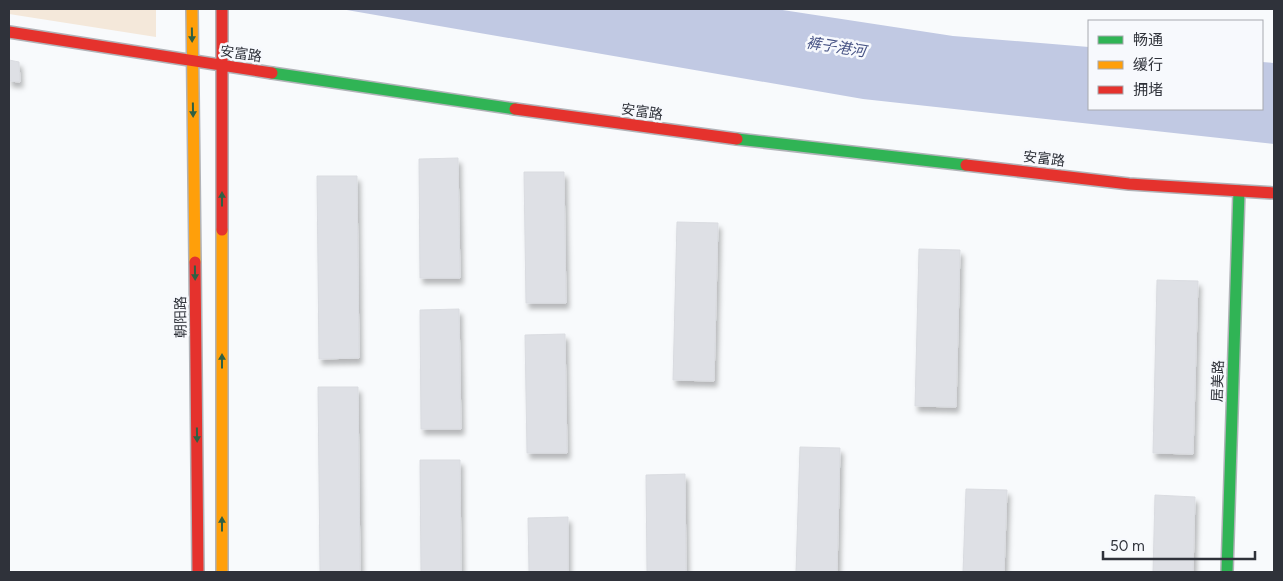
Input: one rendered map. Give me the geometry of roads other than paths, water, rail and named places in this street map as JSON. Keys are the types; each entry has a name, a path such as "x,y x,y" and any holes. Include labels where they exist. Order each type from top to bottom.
{"street":[{"name":"朝阳路","path":"192,9 198,572"},
{"path":"222,9 222,572"},
{"name":"安富路","path":"9,32 193,62 646,128 1129,184 1274,193"},
{"name":"居美路","path":"1227,572 1239,191"}],"water":[{"name":"裤子港河","path":"341,9 776,9 953,36 1088,47 1088,110 1263,110 1263,62 1274,63 1274,144 863,99"}]}
